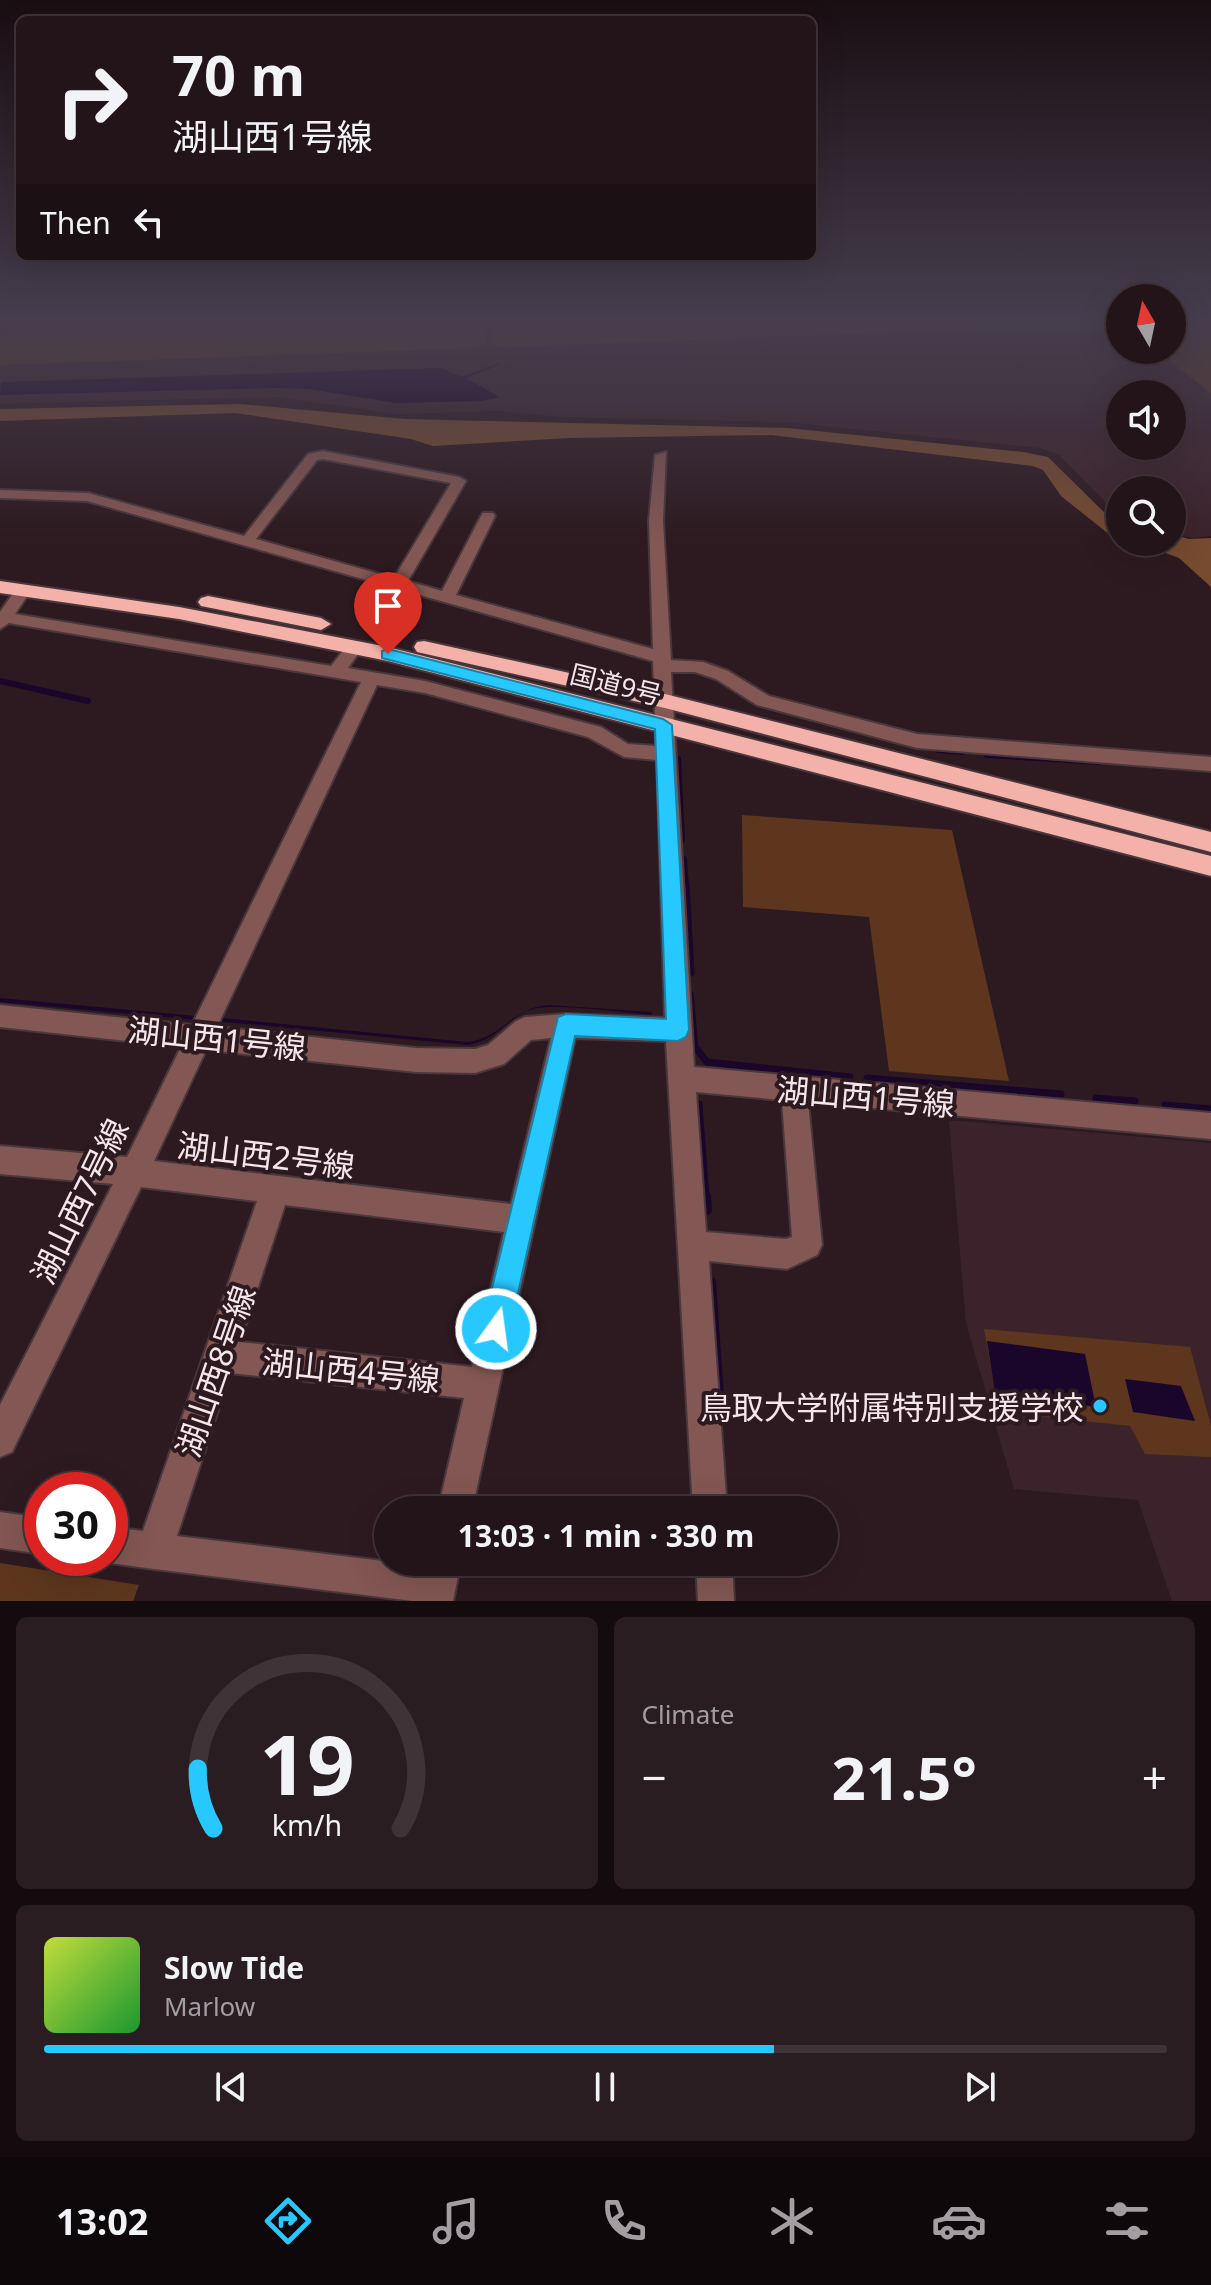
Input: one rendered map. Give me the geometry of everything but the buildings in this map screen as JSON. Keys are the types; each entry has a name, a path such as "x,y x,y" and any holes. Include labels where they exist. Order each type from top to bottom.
{"highway":[{"name":"国道9号","path":"0,573 80,581 272,613 665,701 1211,842"},
{"name":"国道9号","path":"0,587 166,610 355,647 1211,866"}],"street":[{"path":"248,540 313,457 323,455 459,481 399,583"},
{"path":"661,455 656,521 664,662 663,725 678,1030 709,1496"},
{"path":"0,494 88,497 248,540 664,662 697,666 722,675 763,701 917,741 1211,764"},
{"path":"447,597 488,516"},
{"path":"24,589 2,620 425,687 594,732 624,750 665,754"},
{"path":"334,674 355,647"},
{"name":"湖山西7号線","path":"0,1440 134,1172 371,680"},
{"name":"湖山西1号線","path":"0,1016 464,1062 495,1055 525,1029 566,1025 678,1030"},
{"path":"458,1496 566,1025"},
{"name":"湖山西1号線","path":"682,1078 1211,1126"},
{"path":"693,1245 787,1254 807,1245 794,1089"},
{"name":"湖山西2号線","path":"0,1160 134,1172 523,1220"},
{"name":"湖山西8号線","path":"154,1551 275,1191"},
{"name":"湖山西4号線","path":"220,1356 482,1384"},
{"path":"0,1530 24,1533"},
{"path":"128,1547 439,1583"},
{"path":"715,1576 716,1601"}],"shaded area":[{"path":"0,392 1106,392 1106,460 1186,460 1186,392 1211,392 1211,536 1186,536 1186,476 1106,476 1106,503 1059,455 1040,448 786,422 558,417 500,411 396,414 278,397 0,404"},
{"path":"0,392 130,392 0,395"},
{"path":"326,392 490,392 499,397 482,401 396,403"},
{"path":"239,404 405,419 787,428 1023,452 1048,457 1106,514 1106,532 1061,496 1043,470 1033,466 771,435 569,438 433,446 411,439 235,413 0,421 0,409"},
{"path":"1186,538 1211,538 1211,587 1174,556 1186,556"},
{"path":"742,815 952,830 1009,1081 889,1071 869,917 743,907"},
{"path":"0,998 196,1016 195,1020 0,1002"},
{"path":"549,1005 652,1012 652,1015 544,1007 525,1012 488,1038 468,1045 214,1021 215,1018 222,1018 467,1042 489,1035 525,1011 536,1007"},
{"name":"鳥取大学附属特別支援学校","path":"949,1120 1211,1143 1211,1601 1172,1601 1138,1500 1014,1489 966,1323"},
{"path":"984,1329 1190,1347 1211,1426 1211,1457 1145,1454 1130,1426 999,1412"},
{"path":"987,1341 1085,1354 1096,1407 995,1392"},
{"path":"1125,1379 1181,1386 1195,1421 1133,1412"},
{"path":"0,1563 24,1567 24,1576 82,1576 139,1585 133,1601 0,1601"}],"waterway":[{"path":"0,681 88,701"},
{"path":"938,750 962,752"},
{"path":"987,755 1099,762"},
{"path":"678,759 682,840"},
{"path":"684,859 686,886"},
{"path":"686,884 691,973"},
{"path":"690,994 695,1047 707,1062 850,1077"},
{"path":"867,1078 1061,1094"},
{"path":"1096,1098 1135,1101"},
{"path":"699,1104 706,1198"},
{"path":"1165,1105 1211,1109"},
{"path":"706,1196 707,1210"},
{"path":"711,1282 720,1411"}],"place":[{"name":"鳥取大学附属特別支援学校","path":"1100,1406"}],"route":[{"path":"388,654 663,725 678,1030 566,1025 496,1329"}]}
